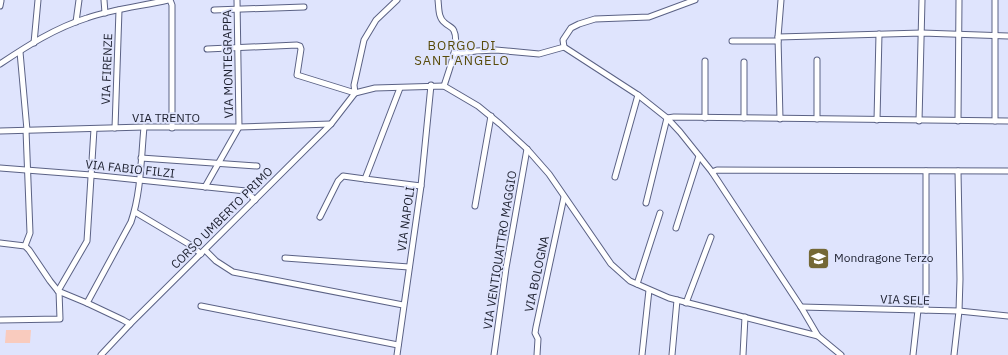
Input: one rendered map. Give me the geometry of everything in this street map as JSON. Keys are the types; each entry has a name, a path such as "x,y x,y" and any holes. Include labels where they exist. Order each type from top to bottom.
{"street":[{"path":"34,43 38,0"},
{"path":"76,22 79,0"},
{"path":"104,0 105,13"},
{"path":"0,64 65,26 105,13 169,0 172,5 172,128"},
{"name":"VIA MONTEGRAPPA","path":"236,0 239,127"},
{"path":"355,93 354,85 364,40 376,20 396,0"},
{"path":"438,0 440,15 443,22 454,31 454,54 444,86"},
{"path":"564,47 563,40 571,28 579,24 594,19 649,17 694,0"},
{"path":"780,119 778,39 781,0"},
{"path":"919,121 922,0"},
{"path":"958,121 959,0"},
{"path":"995,0 995,121"},
{"path":"214,10 304,7"},
{"name":"VIA FIRENZE","path":"115,128 119,10"},
{"path":"732,41 922,33 1008,36"},
{"path":"877,120 879,34"},
{"path":"207,49 300,46 301,48 297,75 355,93 376,88 400,88 431,85 444,86 463,96 491,116 527,149 549,174 611,264 626,278 649,290 686,303 818,336"},
{"path":"454,54 496,50 539,54 564,47 638,95 667,118 712,172 802,307 818,336 841,355"},
{"path":"20,52 27,130 30,233 25,246"},
{"path":"705,60 705,118"},
{"path":"817,60 817,119"},
{"path":"744,62 744,118"},
{"name":"VIA NAPOLI","path":"397,355 421,186 431,85"},
{"path":"366,178 400,88"},
{"name":"CORSO UMBERTO PRIMO","path":"101,355 130,324 331,124 355,93"},
{"path":"615,177 638,95"},
{"path":"476,206 491,116"},
{"path":"667,118 1008,121"},
{"path":"646,204 667,118"},
{"name":"VIA TRENTO","path":"0,131 331,124"},
{"path":"87,303 135,212 142,158 144,127"},
{"path":"205,187 239,127"},
{"path":"0,320 60,319 59,291 87,241 94,129"},
{"name":"VIA VENTIQUATTRO MAGGIO","path":"494,355 506,268 527,149"},
{"path":"676,228 699,156"},
{"path":"142,158 257,166"},
{"name":"VIA FABIO FILZI","path":"0,168 91,175 246,192 255,200"},
{"path":"712,172 717,170 1008,171"},
{"path":"926,171 926,310"},
{"path":"954,355 959,311 960,243 958,171"},
{"path":"320,217 338,181 343,176 421,186"},
{"name":"VIA BOLOGNA","path":"537,355 538,339 535,333 564,197"},
{"path":"135,212 203,252 233,272 403,305"},
{"path":"637,284 660,214"},
{"path":"686,303 712,238"},
{"path":"0,243 25,246 50,282 59,291 130,324"},
{"path":"285,258 409,267"},
{"path":"642,355 649,290"},
{"path":"672,355 677,300"},
{"path":"201,306 398,345"},
{"name":"VIA SELE","path":"802,307 959,311 1008,316"},
{"path":"913,355 918,310"},
{"path":"743,355 745,318"}],"shaded area":[{"path":"6,330 31,330 30,343 5,343"}],"place":[{"name":"Mondragone Terzo","path":"818,258"}],"district":[{"name":"BORGO DI SANT'ANGELO","path":"462,52"}]}
